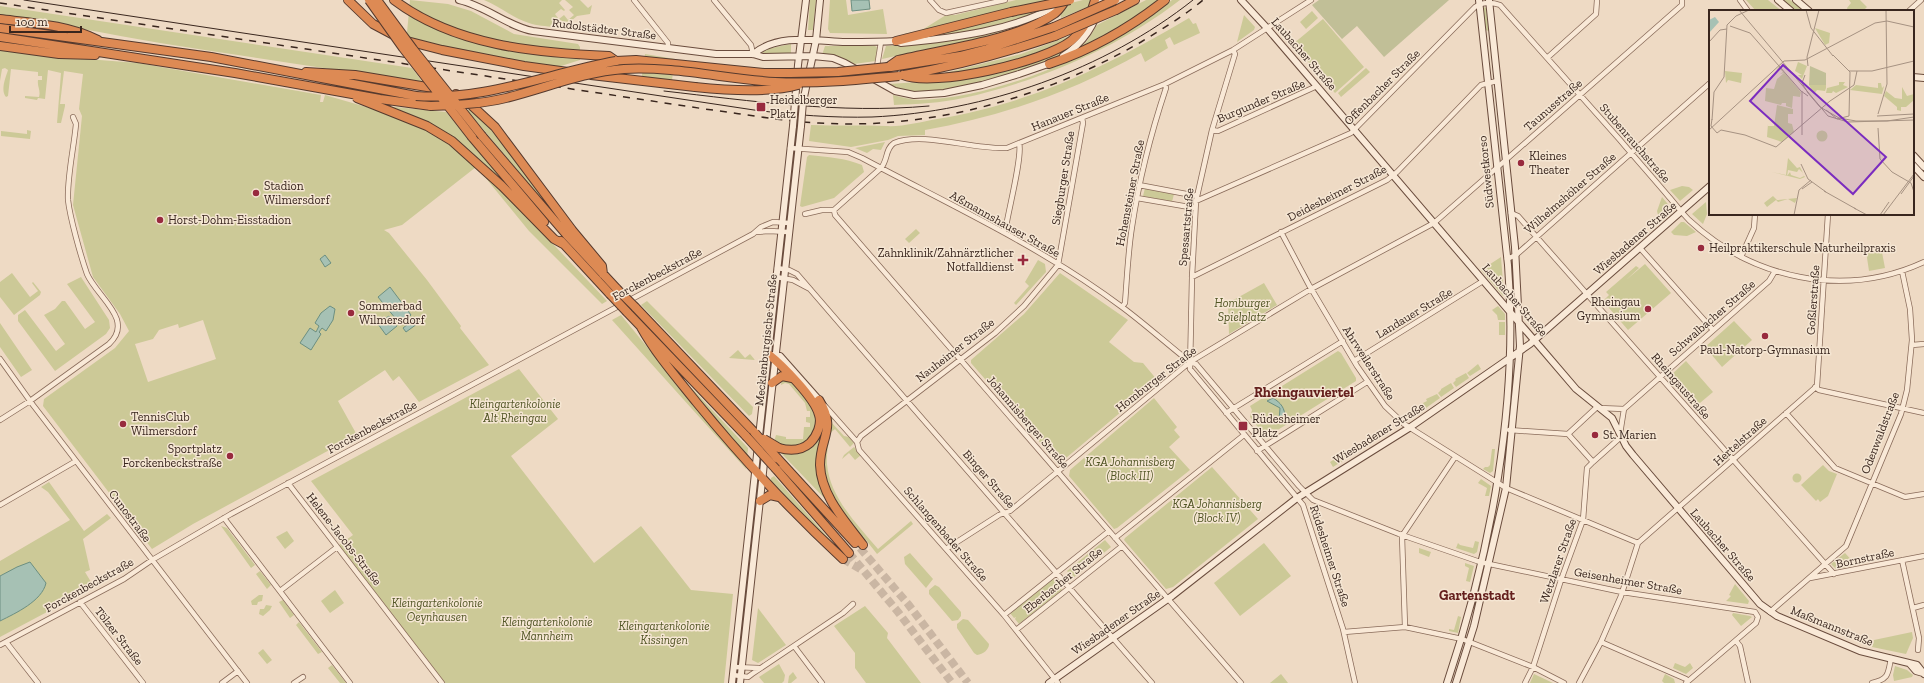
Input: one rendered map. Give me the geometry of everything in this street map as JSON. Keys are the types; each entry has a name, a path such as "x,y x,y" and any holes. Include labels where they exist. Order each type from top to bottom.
{"highway":[{"path":"348,0 373,24 403,40 442,50 524,66 723,90 788,88 806,82"},
{"path":"369,0 407,54 472,137 564,244 776,469 846,556 781,499 763,474 755,470 677,378 651,344 641,326"},
{"path":"377,0 413,49 482,136 603,274 755,432 777,458 861,547 832,503 824,483 820,464 828,422 826,413 819,400"},
{"path":"394,0 416,14 455,33 486,42 538,51 609,56 616,60"},
{"path":"0,28 211,56 416,96 436,97 483,92 616,60 657,62 764,72 838,72 888,67 1030,26 1054,14 1066,0"},
{"path":"896,41 1012,12 1070,0"},
{"path":"901,76 912,80 966,74 1012,65 1048,54 1064,46 1079,34 1090,18 1095,0"},
{"path":"0,37 380,99 431,106 467,105 505,98 582,76 625,69 649,69 724,78 775,82 847,82 901,76 967,63 1008,52 1055,31 1115,0"},
{"path":"898,63 974,52 1055,31 1116,10 1135,0"},
{"path":"1049,64 1073,55 1118,32 1166,0"},
{"path":"0,18 82,32 102,42"},
{"path":"0,46 76,56 115,55"},
{"path":"283,71 355,75 443,90 459,95 495,126 568,224 602,266 603,274"},
{"path":"342,92 427,126 452,141 502,186 554,239 564,244"},
{"path":"755,432 779,448 794,450 805,447 814,438 820,422 820,415 814,404 773,356"},
{"path":"772,383 782,376 792,378"},
{"path":"760,501 770,495 781,499"}],"street":[{"name":"Rudolstädter Straße","path":"459,0 477,5 529,30 727,55 753,54 763,57 813,56 842,61 874,80 901,93 922,95 982,85 1049,64 1069,53 1083,39 1095,21 1101,0"},
{"path":"634,0 668,43 668,48"},
{"path":"714,0 751,45 753,54"},
{"name":"Mecklenburgische Straße","path":"740,680 772,383 773,356 771,323 806,0"},
{"name":"Mecklenburgische Straße","path":"732,683 755,470 779,324 803,102 816,40 820,0"},
{"path":"930,0 943,12 954,12 1005,0"},
{"name":"Rudolstädter Straße","path":"753,54 760,48 777,42 816,40 896,41 901,43 923,41 990,30 1031,17 1066,0"},
{"name":"Laubacher Straße","path":"1241,0 1355,130 1576,389 1614,420 1634,456 1757,601 1770,612"},
{"name":"Hanauer Straße","path":"882,168 885,164 889,148 898,142 932,141 994,149 1006,148 1019,143 1165,84 1234,50 1311,0"},
{"path":"1547,58 1596,14 1597,0"},
{"name":"Taunusstraße","path":"1434,223 1682,5 1682,0"},
{"path":"1740,0 1747,10"},
{"path":"1778,0 1790,10"},
{"path":"1910,10 1921,0"},
{"path":"1480,2 1489,1"},
{"name":"Stubenrauchstraße","path":"1489,1 1500,4 1682,211 1702,231 1741,257 1775,271 1824,281 1862,280 1902,271 1924,262"},
{"name":"Südwestkorso","path":"1456,683 1470,641 1506,488 1519,351 1520,322 1516,255 1489,1"},
{"path":"1800,1 1808,10"},
{"name":"Südwestkorso","path":"1447,683 1462,639 1497,483 1510,358 1510,312 1507,259 1480,2"},
{"name":"Offenbacher Straße","path":"1196,201 1355,130 1480,2"},
{"path":"874,80 881,42"},
{"name":"Spessartstraße","path":"1190,362 1195,208 1212,130 1235,54 1234,50"},
{"path":"1914,77 1924,78"},
{"path":"1488,82 1497,81"},
{"name":"Deidesheimer Straße","path":"1192,277 1394,176 1481,85 1488,82"},
{"name":"Hohensteiner Straße","path":"1122,307 1125,303 1129,247 1139,185 1156,118 1166,88 1165,84"},
{"name":"Wilhelmshöher Straße","path":"1516,255 1709,84"},
{"name":"Burgunder Straße","path":"1212,130 1218,131 1317,86"},
{"path":"0,420 30,401 109,344 114,340 118,329 115,315 87,273 71,215 68,200 76,124 73,117"},
{"name":"Siegburger Straße","path":"1058,265 1083,122 1082,118"},
{"path":"1003,232 1006,227 1020,148 1019,143"},
{"name":"Aßmannshauser Straße","path":"790,148 848,152 882,168 1003,232 1058,265 1122,307 1190,362"},
{"path":"1914,156 1924,167"},
{"path":"1914,166 1924,177"},
{"path":"805,214 822,210 834,210 882,168"},
{"path":"1139,185 1197,196"},
{"name":"Wiesbadener Straße","path":"1054,682 1168,599 1304,492 1409,428 1535,340 1709,187"},
{"path":"1137,198 1195,208"},
{"name":"Johannisberger Straße","path":"834,210 835,214 1241,683"},
{"name":"Rheingaustraße","path":"1512,213 1518,216 1834,574"},
{"path":"1741,257 1754,228 1755,215"},
{"name":"Goßlerstraße","path":"1815,387 1817,384 1828,215"},
{"name":"Forckenbeckstraße","path":"0,645 124,578 224,518 756,232 761,227 771,222 790,223"},
{"name":"Homburger Straße","path":"946,549 1004,513 1010,511 1190,362 1311,289 1434,223"},
{"name":"Forckenbeckstraße","path":"756,232 788,232"},
{"name":"Ahrweilerstraße","path":"1281,232 1311,289 1354,361 1367,382 1385,406 1409,428 1497,483"},
{"path":"1640,248 1713,330"},
{"path":"1507,259 1516,255"},
{"name":"Nauheimer Straße","path":"857,442 861,436 961,360 1011,318 1058,265"},
{"name":"Binger Straße","path":"777,268 785,269 798,274 1152,683"},
{"name":"Schwalbacher Straße","path":"1624,409 1769,281 1775,271"},
{"name":"Odenwaldstraße","path":"1770,612 1846,546 1902,408 1907,390 1912,345 1910,309 1902,271"},
{"name":"Binger Straße","path":"776,277 795,280 810,289"},
{"name":"Landauer Straße","path":"1354,361 1483,281"},
{"path":"771,323 779,324"},
{"path":"1226,413 1343,342"},
{"path":"1912,345 1924,344"},
{"path":"773,356 780,356 819,400"},
{"name":"Cunostraße","path":"0,359 30,401 246,683"},
{"name":"Rüdesheimer Straße","path":"1304,492 1196,364 1190,362 1190,369 1304,508 1344,632 1355,683"},
{"path":"1257,450 1367,382"},
{"path":"1815,387 1819,390 1924,413"},
{"name":"Hertelstraße","path":"1638,543 1815,387"},
{"name":"Schlangenbader Straße","path":"819,400 857,442 860,450 1004,615 1054,682"},
{"path":"1503,430 1568,434 1593,462 1621,435 1624,409 1598,408 1568,434"},
{"path":"1786,413 1834,468 1905,498 1924,494"},
{"path":"1115,538 1244,435"},
{"path":"1404,627 1402,536 1455,457"},
{"path":"0,505 76,461"},
{"name":"Wetzlarer Straße","path":"1525,683 1533,667 1561,580 1583,520 1587,468 1593,462"},
{"name":"Helene-Jacobs-Straße","path":"288,483 442,683"},
{"path":"1497,483 1638,543 1622,592 1601,642 1579,683"},
{"path":"1304,492 1313,500 1402,536 1489,565"},
{"path":"224,518 350,683"},
{"name":"Eberbacher Straße","path":"1004,615 1109,530"},
{"path":"280,591 337,546"},
{"name":"Eberbacher Straße","path":"1016,630 1122,546"},
{"name":"Bornstraße","path":"1809,578 1924,556"},
{"path":"1902,560 1919,638 1918,650"},
{"name":"Geisenheimer Straße","path":"1489,565 1622,592 1752,611 1756,614 1758,620 1736,641"},
{"name":"Tölzer Straße","path":"80,602 142,683"},
{"path":"733,675 740,680 748,677 854,604"},
{"path":"1913,608 1924,605"},
{"name":"Maßmannstraße","path":"1770,612 1860,651 1910,664 1916,671 1924,673"},
{"path":"1344,632 1404,627 1462,639 1533,667 1564,683"},
{"path":"1601,642 1686,679 1687,682 1736,641 1740,646 1748,683"},
{"path":"6,642 38,683"},
{"path":"794,646 822,683"},
{"path":"1872,683 1886,678 1891,658"},
{"path":"734,666 755,669 763,667"},
{"path":"222,683 238,672"},
{"path":"294,683 303,677"}],"green space":[{"path":"410,0 448,4 471,11 514,34 578,44 580,47 580,60 558,67 490,56 411,39 407,33"},
{"path":"484,0 562,0 559,3 565,10 564,11 561,9 555,14 558,18 554,27 542,26 523,21"},
{"path":"565,0 580,0 588,8 592,5 590,14 577,16 571,21 564,22 559,19 564,15 568,20 574,15 569,10 573,7"},
{"path":"810,0 816,0 813,30 808,30"},
{"path":"830,0 846,0 848,15 883,9 887,34 830,33 828,29"},
{"path":"1016,0 1054,0 904,36 904,34 922,30 946,15 955,15"},
{"path":"1083,0 1094,0 1092,5 1061,18 1060,13 1071,3"},
{"path":"1146,0 1162,0 1134,20 1075,52 1087,41 1097,25"},
{"path":"1172,0 1180,0 1131,33 1104,48 1049,72 992,91 955,100 894,105 893,95 920,100 940,99 980,92 1038,74 1113,39"},
{"path":"1746,0 1768,0 1781,10 1755,10"},
{"path":"1783,0 1790,0 1802,9 1796,10"},
{"path":"1849,0 1860,0 1867,7 1864,10 1848,10 1847,8 1851,3"},
{"path":"0,6 412,68 424,84 160,43 42,21 0,15"},
{"path":"1050,7 1021,18 993,26 934,37 933,35 998,18"},
{"path":"1484,7 1486,8 1489,31 1485,30"},
{"path":"1312,11 1318,18 1306,29 1300,22"},
{"path":"1044,15 1024,24 984,37 882,59 886,46 933,42"},
{"path":"1244,15 1255,27 1254,30 1237,42"},
{"path":"1189,18 1193,24 1196,23 1200,33 1174,45 1170,37 1165,40 1168,48 1145,62 1141,53 1116,67 1063,91 1009,110 953,125 925,130 925,135 898,136 888,140 851,147 809,141 811,125 898,126 972,112 1037,93 1098,67"},
{"path":"1323,19 1364,67 1335,93 1293,44"},
{"path":"1075,34 1045,53 976,70 941,74 1021,54"},
{"path":"1083,37 1067,51 1056,58 1025,71 1005,77 941,91 908,92 888,84 936,81 1010,69 1047,58"},
{"path":"791,44 791,53 763,53 762,50"},
{"path":"825,46 875,46 878,48 876,61 854,64 822,55"},
{"path":"0,48 61,57 138,63 321,95 320,102 323,102 325,95 364,106 415,124 441,138 476,167 402,225 384,230 389,233 427,280 461,326 460,328 489,365 419,402 399,376 393,381 385,370 338,401 357,435 193,524 152,549 43,406 44,399 115,348 129,331 120,314 93,277 73,205 82,116 79,109 83,74 64,71 60,104 65,104 65,106 61,123 57,123 61,73 48,70 45,99 38,98 37,100 25,98 25,96 39,97 40,92 38,80 42,80 42,76 38,76 38,72 11,69 8,96 6,97 3,87 8,70 5,68 2,69 0,81","holes":["203,320 216,359 148,382 135,344 153,339 159,330 178,324 179,328"]},
{"path":"645,54 675,59 671,87 641,82"},
{"path":"1366,68 1370,72 1341,97 1338,93"},
{"path":"385,106 446,112 501,178 493,174 464,146 437,127"},
{"path":"467,110 471,110 499,137 555,215"},
{"path":"27,130 31,131 30,139 1,136 1,131 27,134"},
{"path":"885,142 881,150 873,149 867,153 855,148"},
{"path":"809,155 836,158 856,163 862,165 864,172 834,198 802,207 800,206 807,157"},
{"path":"792,156 794,157 788,211 786,211"},
{"path":"480,171 518,207 607,301 602,304 529,231"},
{"path":"1682,186 1689,187 1693,190 1680,201 1670,190"},
{"path":"1145,188 1174,194 1172,202 1143,196"},
{"path":"1662,197 1672,209 1659,219 1657,211"},
{"path":"1706,202 1707,214 1703,224 1692,214"},
{"path":"1681,222 1684,222 1696,232 1687,236 1674,235 1671,232"},
{"path":"916,229 920,233 909,243 905,239"},
{"path":"1881,247 1885,268 1869,271 1866,251 1876,251"},
{"path":"1501,257 1504,295 1503,296 1481,270"},
{"path":"1038,260 1045,264 1046,272 1016,305 1014,303 1029,286 1025,282"},
{"path":"1513,264 1516,307 1514,304 1511,265"},
{"path":"1645,264 1671,293 1628,330 1603,301 1609,295 1606,292 1636,266 1639,268 1626,280"},
{"path":"12,273 30,297 38,291 32,283 33,282 41,292 40,295 14,315 0,297 0,282"},
{"path":"1060,273 1128,320 1109,342 1134,362 1143,363 1158,381 1060,463 1057,462 971,363 971,360 1024,314"},
{"path":"81,277 109,320 110,328 106,334 55,371 18,321 18,315 25,310 56,351 65,344 44,315 55,309 62,301 65,301 85,329 95,322 67,284"},
{"name":"Homburger Spielplatz","path":"1264,283 1277,305 1229,334 1228,303"},
{"path":"647,301 753,407 752,414 749,416 641,305"},
{"path":"1498,306 1505,314 1505,320 1498,320 1497,315 1492,310"},
{"path":"621,315 746,468 746,469 612,320"},
{"path":"1734,321 1752,340 1722,367 1705,347"},
{"path":"1499,322 1505,322 1505,335 1499,335"},
{"path":"0,323 32,370 21,377 0,347"},
{"path":"738,350 745,358 750,354 755,360 729,358"},
{"name":"Rüdesheimer Platz","path":"1338,351 1341,353 1356,378 1356,381 1268,436 1265,431 1261,431 1250,417 1252,410 1250,406"},
{"path":"1686,361 1713,392 1694,408 1668,378"},
{"path":"1478,364 1481,369 1470,376 1467,373"},
{"path":"670,365 748,448 747,458"},
{"path":"769,366 771,367 764,432 762,430"},
{"path":"519,369 558,419 511,456 594,563 641,526 691,590 733,594 724,683 445,683 339,545 353,535 311,481"},
{"path":"1466,373 1469,378 1456,387 1453,383 1456,380 1455,379"},
{"path":"782,378 788,378 805,396 814,412 817,423 814,433 806,442 792,448 785,447 774,442 776,435 786,437 786,439 803,439 804,427 810,427 810,423 806,422 806,417 810,417 810,411 807,411 805,403 789,384 785,383 781,385"},
{"path":"1451,383 1454,388 1441,397 1438,393 1441,389"},
{"path":"1437,394 1440,398 1426,408 1423,403 1427,401 1426,399"},
{"name":"KGA Johannisberg (Block III)","path":"1154,398 1177,427 1174,430 1180,437 1169,447 1190,470 1114,529 1069,476 1070,470"},
{"path":"829,414 833,419 831,422 844,436 849,437 854,443 850,447 835,429 830,433 827,452 829,476 833,488 853,520 878,549 911,521 913,524 877,554 866,540 863,542 828,490 822,467"},
{"path":"825,424 819,461 831,505 781,453 799,452"},
{"path":"1366,440 1368,445 1357,452 1354,447"},
{"path":"854,447 861,455 855,460 849,453 842,459 844,455"},
{"path":"1353,448 1356,452 1345,459 1342,454"},
{"path":"1492,449 1495,449 1493,471 1490,473 1483,469 1490,465"},
{"path":"1341,455 1344,460 1333,467 1330,462"},
{"path":"1823,465 1829,471 1837,474 1828,496 1820,502 1818,499 1816,501 1801,485"},
{"name":"KGA Johannisberg (Block IV)","path":"1212,467 1258,519 1173,587 1166,589 1124,540"},
{"path":"1797,473 1802,478 1797,483 1792,478"},
{"path":"774,476 839,550 770,484 771,478"},
{"path":"1481,479 1491,486 1489,496 1485,496 1487,488 1478,483"},
{"path":"49,482 84,531 107,514 111,518 83,539 90,570 85,572 94,587 0,637 0,621 38,597 6,573 0,576 0,561 70,520 48,492 41,487"},
{"path":"757,484 759,485 748,585 746,584"},
{"path":"221,526 227,528 255,565 251,568"},
{"path":"287,531 294,541 285,549 276,537"},
{"path":"1105,540 1111,547 1073,578 1067,571"},
{"path":"1475,541 1479,542 1477,552 1474,554 1456,548 1458,543 1460,545 1473,548"},
{"path":"1264,543 1291,576 1240,616 1214,583"},
{"path":"1419,548 1431,552 1429,557 1419,553"},
{"path":"910,553 933,579 926,588 905,564 904,557"},
{"path":"1845,553 1856,565 1836,569 1831,564"},
{"path":"1465,563 1474,566 1470,582 1466,581 1469,568 1465,566"},
{"path":"260,571 271,585 267,589 256,574"},
{"path":"1052,578 1057,583 1047,594 1058,584 1062,590 1019,624 1015,619 1016,617 1014,618 1010,613"},
{"path":"1735,584 1749,601 1748,604 1726,601 1731,596 1729,595"},
{"path":"935,585 939,587 961,612 961,616 958,620 952,621 929,594 929,590"},
{"path":"335,590 344,603 330,613 321,601"},
{"path":"745,594 747,594 740,661 737,661"},
{"path":"259,595 263,595 262,601 258,602 257,605 252,605 251,601"},
{"path":"283,600 294,615 290,618 279,602"},
{"path":"266,605 272,606 270,610 263,616 259,614 260,609 264,609"},
{"path":"865,606 888,633 887,638 921,683 866,683 855,668 855,653 834,626"},
{"path":"758,608 786,645 758,663 752,660"},
{"path":"1733,613 1752,617 1741,626 1732,615"},
{"path":"1458,616 1461,617 1458,633 1449,631 1449,629 1454,630"},
{"path":"963,619 968,620 989,644 987,650 983,653 977,655 974,653 957,628 957,624"},
{"path":"299,622 322,652 318,654 296,625"},
{"path":"1912,632 1913,638 1906,654 1872,647 1874,640"},
{"path":"263,649 272,660 267,664 258,653"},
{"path":"1675,663 1685,667 1690,663 1693,668 1686,674 1673,668"},
{"path":"779,664 785,675 784,681 782,683 764,683 759,677"},
{"path":"332,665 346,683 340,683 328,668"},
{"path":"1895,666 1907,670 1913,675 1912,677 1894,681 1893,675"},
{"path":"793,672 797,678 791,683 788,683 789,676"},
{"path":"1281,674 1288,683 1270,683"},
{"path":"1534,674 1553,683 1530,683"},
{"path":"1665,674 1674,679 1675,683 1664,683 1662,681"}],"shaded area":[{"path":"851,0 869,0 870,9 852,11"},
{"path":"1319,0 1449,0 1384,57 1357,26 1342,39 1312,5"},
{"path":"325,255 331,263 325,267 320,259"},
{"path":"390,287 411,315 400,324 378,297"},
{"path":"330,306 335,309 333,320 326,331 322,328 319,332 321,334 311,350 300,343 310,328 316,332 319,326 315,323 321,313"},
{"path":"389,316 397,326 386,335 378,324"},
{"path":"417,317 421,321 406,332 403,328"},
{"path":"1273,398 1280,404 1284,411 1285,418 1279,422 1280,408 1267,401"},
{"path":"30,562 46,583 44,589 28,606 0,621 0,576"}],"tunnel":[{"path":"860,548 908,604 968,683"},
{"path":"849,553 898,612 952,683"},
{"path":"843,559 862,570"}],"tram line":[{"path":"24,0 754,110 813,116 843,117 872,117 914,113 957,106 1000,96 1042,83 1121,47 1159,25 1193,0"},
{"path":"664,91 763,102 829,107 896,108 929,106"}],"railway":[{"path":"0,3 790,121 861,124 903,121 945,115 986,106 1026,94 1066,79 1104,62 1141,42 1181,17 1203,0"}],"place":[{"name":"Heidelberger Platz","path":"761,107"},
{"name":"Kleines Theater","path":"1521,163"},
{"name":"Stadion Wilmersdorf","path":"256,193"},
{"name":"Horst-Dohm-Eisstadion","path":"160,220"},
{"name":"Heilpraktikerschule Naturheilpraxis","path":"1701,248"},
{"name":"Zahnklinik/Zahnärztlicher Notfalldienst","path":"1023,260"},
{"name":"Rheingau Gymnasium","path":"1648,309"},
{"name":"Sommerbad Wilmersdorf","path":"351,313"},
{"name":"Paul-Natorp-Gymnasium","path":"1765,336"},
{"name":"TennisClub Wilmersdorf","path":"123,424"},
{"name":"Rüdesheimer Platz","path":"1243,426"},
{"name":"St. Marien","path":"1595,435"},
{"name":"Sportplatz Forckenbeckstraße","path":"230,456"}],"district":[{"name":"Rheingauviertel","path":"1304,392"},
{"name":"Gartenstadt","path":"1477,595"}],"park label":[{"name":"Kleingartenkolonie Alt Rheingau","path":"515,411"},
{"name":"Kleingartenkolonie Oeynhausen","path":"437,610"},
{"name":"Kleingartenkolonie Mannheim","path":"547,629"},
{"name":"Kleingartenkolonie Kissingen","path":"664,633"}]}
